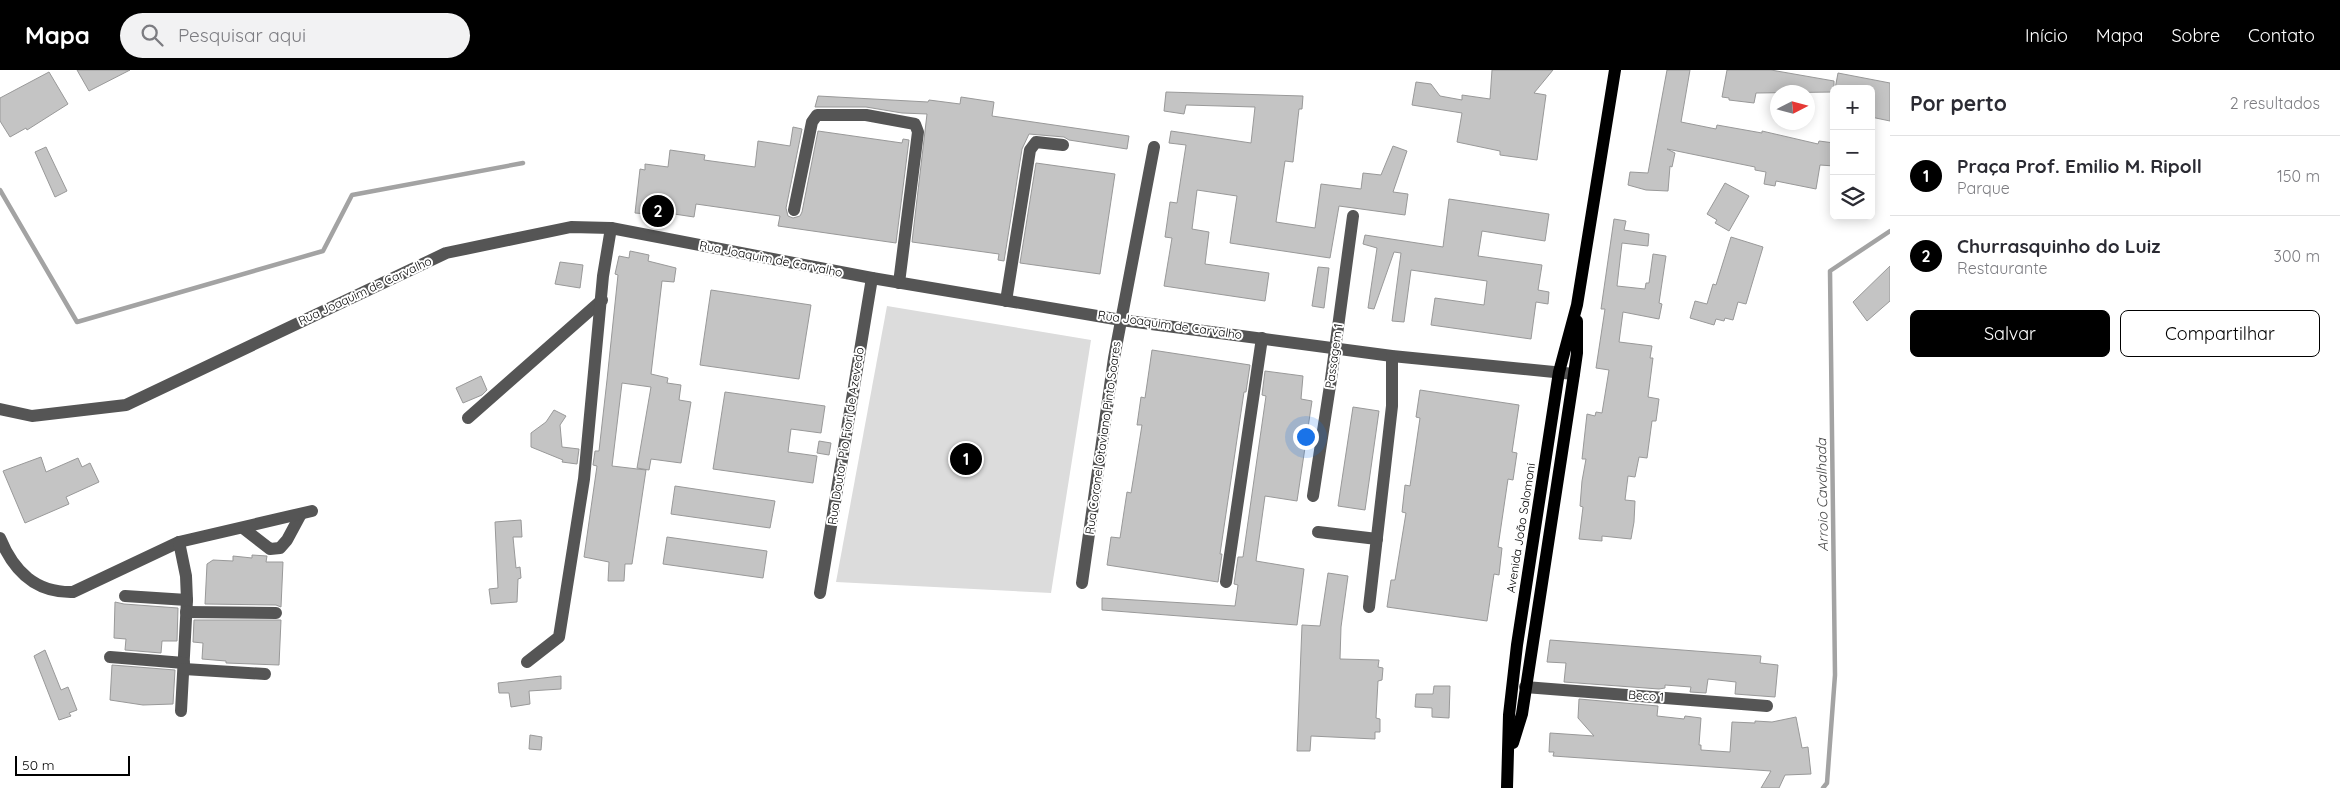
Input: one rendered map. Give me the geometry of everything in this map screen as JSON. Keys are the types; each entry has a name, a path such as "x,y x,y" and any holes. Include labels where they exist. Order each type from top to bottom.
{"main road":[{"name":"Avenida João Salomoni","path":"1507,788 1509,715 1517,645 1559,372 1577,305 1615,70"},
{"name":"Avenida João Salomoni","path":"1509,757 1522,714 1574,374 1577,353 1577,305"}],"street":[{"path":"794,210 812,122 817,115 866,115 915,124 918,132 899,283"},
{"path":"1006,301 1030,150 1036,142 1063,145"},
{"name":"Rua Coronel Otaviano Pinto Soares","path":"1082,583 1121,320 1154,147"},
{"name":"Passagem 1","path":"1312,496 1336,347 1353,216"},
{"name":"Rua Joaquim de Carvalho","path":"0,409 32,416 126,405 446,253 571,227 610,228 899,283 1121,320 1336,347 1392,356 1574,374"},
{"path":"527,662 559,637 584,479 610,228"},
{"name":"Rua Doutor Pio Fiori de Azevedo","path":"820,593 872,278"},
{"path":"468,418 602,300"},
{"path":"1226,582 1262,338"},
{"path":"1369,607 1392,406 1392,356"},
{"path":"0,538 23,577 55,592 73,592 179,542 306,512 280,548 270,549 244,528"},
{"path":"1318,532 1377,539"},
{"path":"179,542 186,576 182,711"},
{"path":"125,596 186,606 276,613"},
{"path":"110,658 265,674"},
{"name":"Beco 1","path":"1526,687 1767,706"}],"shaded area":[{"path":"887,306 1091,340 1051,593 836,582"}],"building":[{"path":"77,70 130,70 89,91"},
{"path":"1492,70 1553,70 1534,93 1546,95 1537,160 1500,155 1500,151 1457,142 1462,113 1412,105 1416,82 1431,84 1440,96 1462,100 1462,95 1490,99"},
{"path":"1667,70 1690,70 1681,122 1716,129 1717,125 1762,133 1762,131 1818,144 1819,141 1830,142 1830,166 1820,165 1816,189 1776,181 1775,186 1764,184 1766,172 1755,170 1755,167 1667,149 1675,153 1672,167 1670,166 1668,191 1646,190 1628,185 1630,172 1648,173"},
{"path":"1727,70 1771,70 1834,81 1834,85 1830,85 1830,92 1815,92 1815,85 1770,85 1770,93 1756,93 1754,103 1729,100 1729,98 1722,97"},
{"path":"49,72 68,104 27,130 26,128 10,137 0,121 0,98"},
{"path":"1838,73 1890,83 1890,121 1875,118 1875,85 1836,85"},
{"path":"1166,92 1303,96 1302,109 1299,109 1293,162 1285,161 1276,222 1315,228 1321,184 1361,189 1363,173 1381,175 1393,146 1407,151 1393,192 1408,194 1405,215 1339,206 1330,258 1230,243 1237,196 1197,190 1192,229 1209,232 1205,264 1269,273 1265,301 1164,286 1172,238 1165,237 1170,202 1177,203 1186,145 1169,143 1171,131 1251,143 1255,107 1186,105 1184,114 1164,111"},
{"path":"818,96 928,102 929,100 960,104 961,97 994,102 992,116 1129,136 1127,149 1069,140 1064,137 1029,134 1022,149 1004,261 998,260 999,254 912,242 927,114 902,113 866,107 815,107"},
{"path":"793,127 802,129 786,208 788,216 793,218 800,216 802,212 818,131 902,143 903,139 909,140 896,243 778,226 780,216 696,204 694,217 661,212 660,215 635,213 640,169 645,170 645,164 668,167 670,150 705,155 704,160 755,167 758,141 790,146"},
{"path":"46,147 67,191 55,197 35,152"},
{"path":"1036,163 1115,174 1100,274 1020,263"},
{"path":"1725,183 1749,196 1729,231 1715,223 1717,220 1707,214"},
{"path":"1449,199 1549,214 1545,241 1482,231 1478,256 1542,265 1538,290 1549,292 1548,304 1536,302 1531,339 1431,325 1435,298 1484,305 1487,281 1411,270 1404,322 1392,321 1401,253 1394,252 1374,309 1368,308 1377,248 1363,244 1365,235 1443,247"},
{"path":"1614,219 1626,221 1624,230 1649,234 1648,246 1622,243 1617,286 1645,289 1646,283 1649,283 1653,254 1666,256 1659,303 1662,304 1659,319 1623,312 1619,342 1652,346 1650,358 1653,358 1648,397 1659,399 1656,421 1652,421 1647,458 1639,457 1635,477 1628,476 1625,500 1635,501 1631,539 1602,536 1602,541 1579,539 1583,507 1580,506 1586,459 1582,459 1587,414 1595,416 1596,412 1602,413 1609,370 1596,368 1605,309 1601,309"},
{"path":"1731,237 1763,247 1746,304 1738,302 1733,320 1725,318 1724,321 1716,319 1714,325 1690,318 1695,301 1707,304 1713,284 1716,285"},
{"path":"630,251 649,255 648,261 676,268 674,282 662,281 651,374 668,378 667,383 681,385 679,400 691,402 681,463 651,459 649,470 637,468 651,387 622,383 612,466 646,470 632,564 625,564 624,581 608,581 609,562 584,557 597,466 593,465 595,451 599,451 607,380 618,275 615,274 619,256 629,258"},
{"path":"560,262 583,265 580,288 555,284"},
{"path":"1890,266 1890,301 1867,321 1853,302"},
{"path":"1318,267 1329,268 1324,308 1312,306"},
{"path":"711,290 811,305 799,379 700,365"},
{"path":"1152,350 1250,365 1246,392 1244,392 1220,554 1222,554 1218,582 1107,565 1111,537 1120,538 1127,492 1131,493 1142,425 1137,425 1141,397 1145,398"},
{"path":"1265,371 1303,376 1301,399 1312,401 1297,501 1265,496 1256,561 1304,569 1297,625 1102,610 1102,598 1235,606 1238,585 1234,584 1238,557 1243,557 1266,396 1262,395"},
{"path":"481,376 487,390 482,395 463,403 456,388"},
{"path":"1420,390 1519,405 1512,452 1517,453 1513,480 1508,479 1498,547 1502,548 1499,575 1494,574 1487,621 1387,607 1391,580 1395,580 1406,513 1402,512 1405,485 1410,486 1420,418 1416,417"},
{"path":"725,392 825,406 821,433 791,429 788,452 817,456 813,483 713,469"},
{"path":"1353,407 1379,411 1365,510 1338,506"},
{"path":"554,410 566,416 560,425 562,447 579,449 577,464 562,462 563,460 531,447 531,433 546,422"},
{"path":"819,441 831,443 829,455 817,453"},
{"path":"41,457 46,472 78,458 82,467 90,463 99,482 66,497 69,504 25,523 3,471"},
{"path":"675,486 775,501 770,528 671,514"},
{"path":"521,520 522,537 513,537 516,568 520,567 521,578 518,579 517,602 491,604 489,589 498,588 495,522"},
{"path":"667,537 767,551 763,578 663,564"},
{"path":"252,555 267,556 266,562 283,562 281,607 276,605 205,604 207,564 213,560 233,561 233,556 252,558"},
{"path":"1328,573 1348,576 1341,627 1340,659 1379,660 1378,667 1383,668 1382,680 1378,681 1376,718 1380,719 1380,732 1375,732 1375,739 1311,736 1310,751 1297,751 1302,625 1320,626"},
{"path":"115,602 178,608 177,641 162,641 161,653 125,650 126,639 114,638"},
{"path":"194,620 281,620 279,665 226,663 226,661 202,659 203,643 193,642"},
{"path":"1550,640 1761,656 1760,663 1778,665 1775,697 1735,694 1736,682 1708,679 1706,693 1690,692 1691,687 1665,685 1665,688 1659,689 1564,682 1566,663 1547,662"},
{"path":"45,650 61,690 68,687 77,710 69,713 71,716 59,720 34,656"},
{"path":"112,665 175,670 173,704 143,705 110,700"},
{"path":"561,676 561,689 529,691 530,704 511,707 509,693 499,693 498,683"},
{"path":"1434,686 1450,686 1449,718 1432,717 1432,708 1415,707 1416,694 1433,694"},
{"path":"1579,699 1658,706 1657,716 1684,719 1685,716 1701,718 1699,745 1701,745 1701,750 1730,752 1732,722 1772,722 1796,717 1802,748 1808,747 1811,774 1785,775 1779,788 1761,788 1771,771 1553,756 1554,752 1549,752 1550,733 1594,736 1578,718"},
{"path":"530,735 542,737 541,750 529,749"}],"waterway":[{"path":"0,190 77,322 323,251 352,195 523,163"},
{"name":"Arroio Cavalhada","path":"1823,788 1827,783 1835,675 1830,271 1890,231"}],"place":[{"name":"Churrasquinho do Luiz","path":"658,211"},
{"name":"Praça Prof. Emilio M. Ripoll","path":"966,459"}]}
